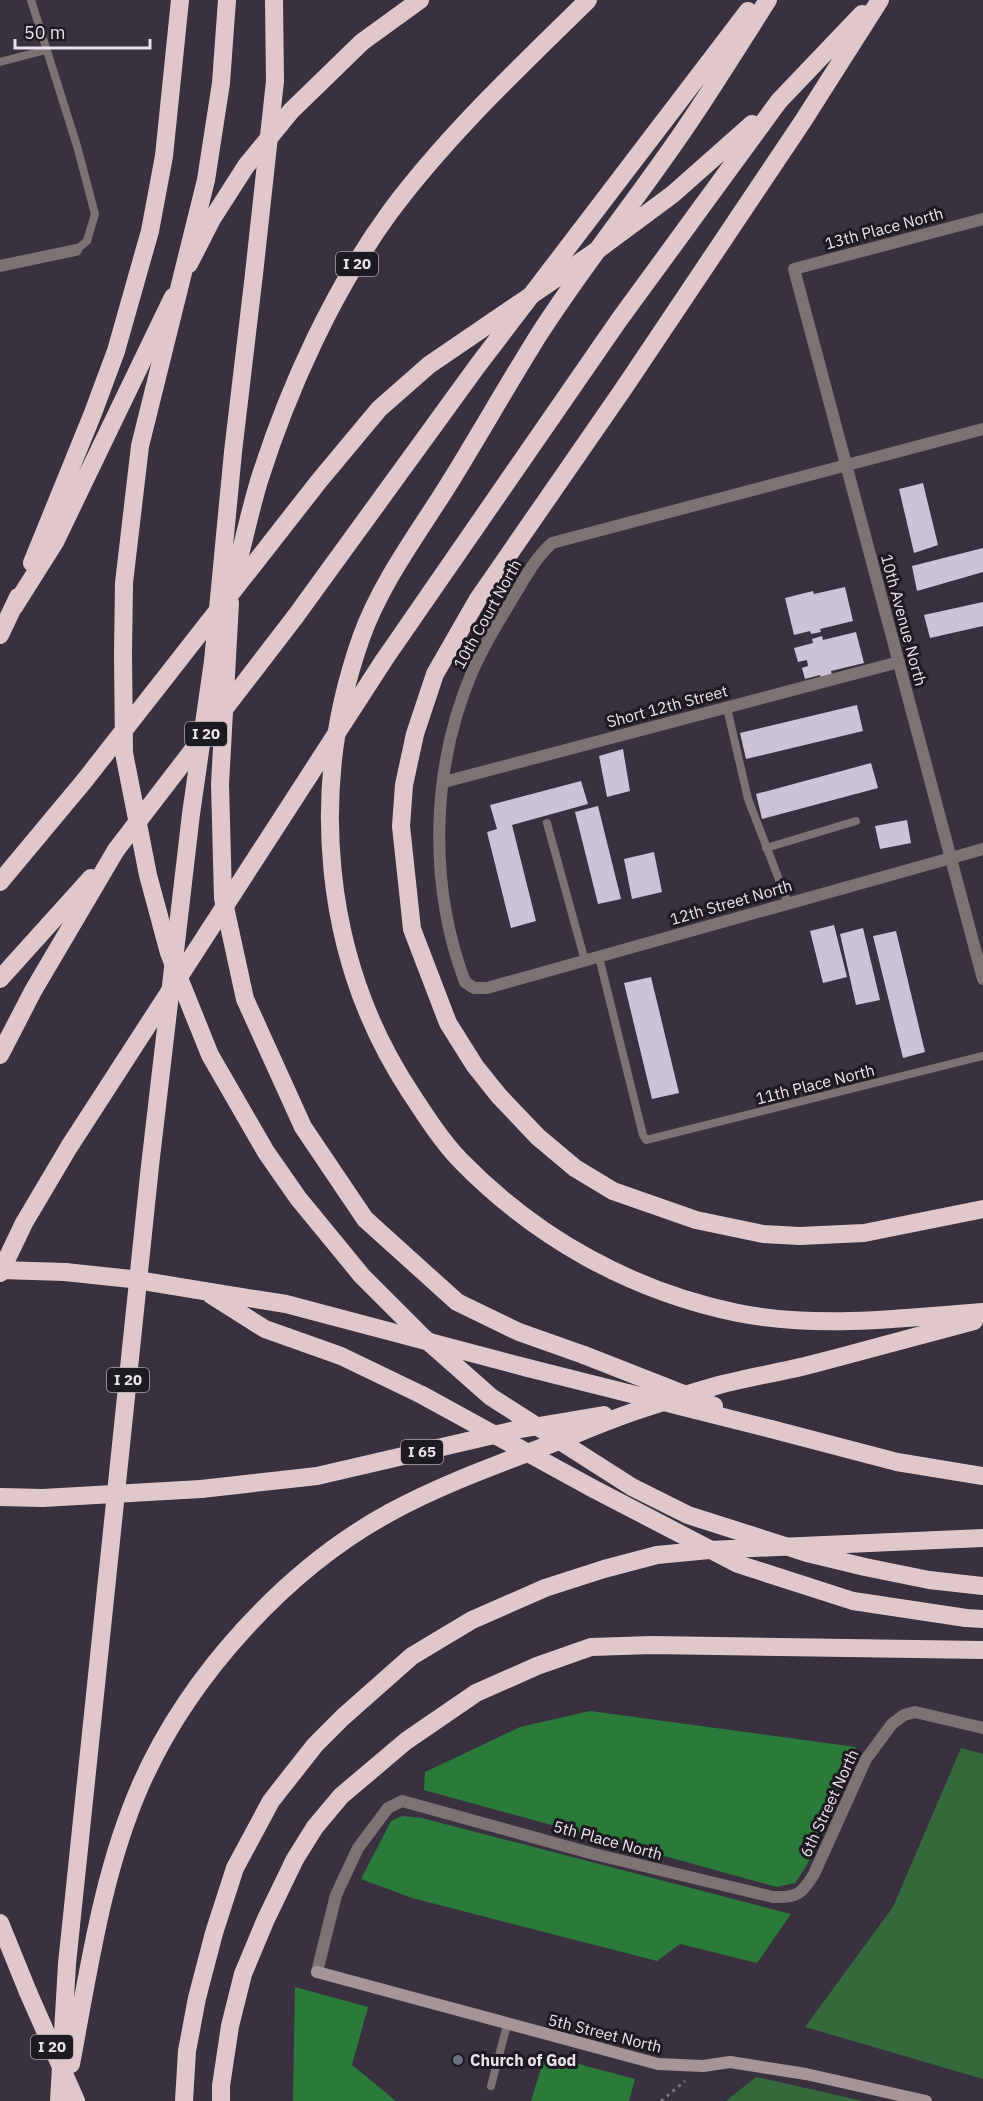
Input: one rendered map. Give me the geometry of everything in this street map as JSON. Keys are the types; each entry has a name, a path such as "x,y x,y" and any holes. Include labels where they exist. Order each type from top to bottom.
{"highway":[{"path":"0,635 14,607 93,413 116,351 135,289 150,231 164,156 180,0"},
{"path":"227,0 221,83 206,180 140,446 124,583 124,753 148,875 169,953 210,1055 266,1152 298,1198 362,1276 423,1337 491,1397 632,1487 688,1515 797,1550 866,1568 929,1580 983,1586"},
{"path":"213,661 233,452 275,81 274,0"},
{"path":"14,607 55,542 212,219 246,166 291,111 362,42 420,0"},
{"name":"I 20","path":"59,2101 67,1964 148,1190 191,814 213,661 259,482 276,432 299,374 354,268 390,213 449,141 588,0"},
{"name":"I 20","path":"0,1055 33,991 116,850 295,617 478,365 757,0"},
{"path":"768,0 687,126 540,333 375,606 359,645 339,720 329,821 334,888 352,971 371,1022 393,1066 423,1112 458,1158 542,1230 586,1258 632,1281 689,1301 740,1313 789,1320 866,1320 983,1312"},
{"path":"0,882 85,780 311,490 379,409 429,365 599,249 673,194 779,101 875,0"},
{"path":"880,0 804,121 478,599 435,674 415,734 404,785 401,826 405,876 412,929 448,1023 475,1066 499,1096 538,1137 576,1168 613,1191 696,1220 763,1234 800,1236 864,1233 983,1209"},
{"path":"779,101 619,320 384,660 69,1147 24,1222 0,1271 65,1272 131,1279 286,1304 897,1462 983,1476"},
{"path":"231,592 220,784 223,898 245,999 303,1127 365,1219 457,1302 519,1332 663,1385 771,1429"},
{"path":"0,979 116,850"},
{"path":"204,1291 265,1329 341,1356 422,1395 592,1488 738,1564 853,1600 983,1619"},
{"name":"I 65","path":"0,1497 43,1498 201,1489 317,1476 515,1430 641,1409 721,1385 813,1364 983,1318"},
{"path":"64,2101 103,1899 118,1843 142,1783 170,1727 207,1673 254,1619 294,1581 334,1549 386,1515 462,1478 641,1409"},
{"path":"184,2101 188,2051 197,1998 214,1933 235,1868 272,1801 315,1746 343,1717 411,1656 472,1620 545,1588 657,1555 709,1550 983,1538"},
{"path":"221,2101 230,2026 243,1974 266,1918 295,1859 315,1827 341,1796 390,1755 476,1693 537,1666 591,1647 664,1645 983,1650"},
{"name":"I 20","path":"0,1923 76,2101"},
{"path":"0,1946 28,1992"}],"street":[{"name":"13th Place North","path":"794,269 983,219"},
{"path":"0,266 76,250"},
{"name":"10th Avenue North","path":"794,269 983,979"},
{"name":"10th Court North","path":"487,988 474,988 465,982 448,923 442,889 440,845 440,816 445,770 457,718 472,671 535,562 552,543 983,429"},
{"name":"Short 12th Street","path":"444,782 899,662"},
{"name":"12th Street North","path":"487,988 983,849"},
{"name":"6th Street North","path":"805,1889 866,1759 892,1724 904,1715 915,1712 983,1728"},
{"name":"5th Place North","path":"317,1972 336,1895 358,1848 388,1808 402,1801 594,1854 763,1895 787,1897 796,1895 805,1889"},
{"name":"5th Street North","path":"317,1972 658,2064 703,2066 730,2062 806,2074 920,2100"}],"lane":[{"path":"31,0 77,146 94,214 87,241 76,250"},
{"path":"0,62 46,50"},
{"path":"727,708 748,799 788,903"},
{"path":"766,848 856,821"},
{"path":"547,823 585,961"},
{"name":"11th Place North","path":"599,957 646,1140 983,1056"},
{"path":"491,2086 507,2025"}],"path":[{"path":"661,2101 703,2066"}],"green space":[{"path":"590,1711 856,1747 807,1865 795,1883 777,1887 424,1790 425,1772 520,1727"},
{"path":"961,1748 983,1754 983,2079 805,2027 893,1907"},
{"path":"402,1816 422,1818 791,1914 757,1963 680,1944 657,1961 412,1898 361,1879 391,1821"},
{"path":"295,1987 368,2007 352,2065 396,2101 293,2101"},
{"path":"545,2055 635,2079 629,2101 531,2101"},
{"path":"756,2077 863,2101 726,2101"}],"building":[{"path":"923,483 938,545 914,553 899,489"},
{"path":"983,548 983,572 917,591 912,566"},
{"path":"845,587 853,621 820,629 821,632 811,634 810,631 794,635 785,598 813,591 814,594"},
{"path":"983,602 983,626 930,638 924,615"},
{"path":"856,632 864,663 831,671 832,676 821,679 820,675 805,679 802,668 808,666 807,660 798,662 794,648 813,643 812,639 822,636 823,640"},
{"path":"857,705 863,731 746,759 740,733"},
{"path":"623,749 630,791 607,797 599,756"},
{"path":"871,763 878,788 762,819 756,794"},
{"path":"581,781 588,804 512,825 536,921 511,928 487,832 497,829 490,805"},
{"path":"598,806 621,899 598,904 575,812"},
{"path":"907,820 911,843 880,849 875,826"},
{"path":"654,852 662,892 632,899 624,859"},
{"path":"834,925 847,977 823,983 810,931"},
{"path":"863,928 880,1000 856,1005 840,934"},
{"path":"896,931 925,1052 903,1058 873,936"},
{"path":"651,977 679,1093 652,1099 624,983"}],"place":[{"name":"Church of God","path":"458,2060"}]}
